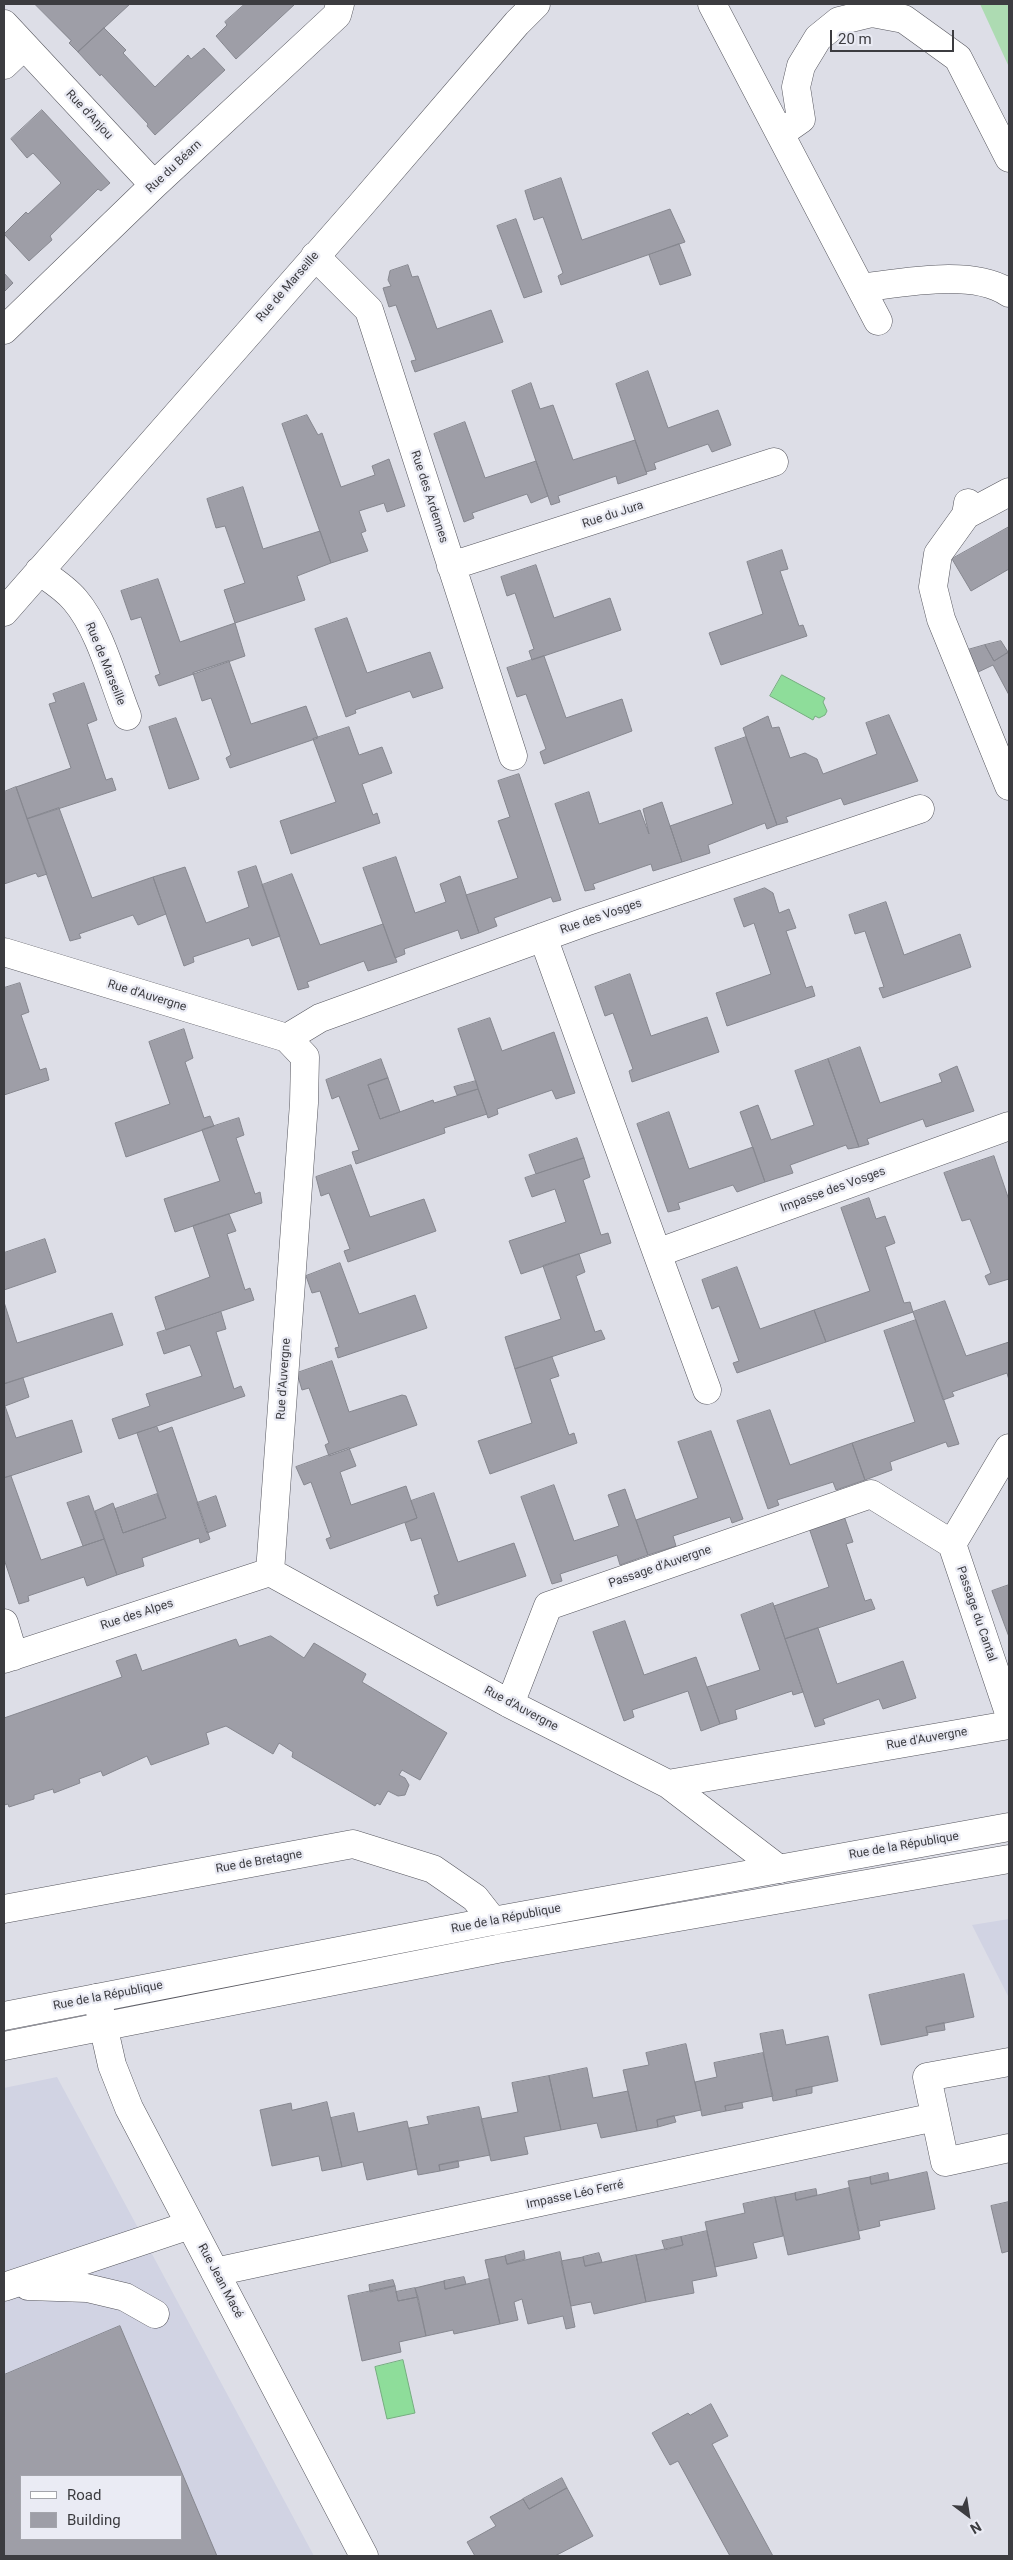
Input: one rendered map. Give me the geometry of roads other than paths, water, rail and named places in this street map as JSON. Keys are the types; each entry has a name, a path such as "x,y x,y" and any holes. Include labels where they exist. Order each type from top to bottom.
{"street":[{"name":"Rue du Béarn","path":"4,330 154,185 337,15 340,4"},
{"name":"Rue de Marseille","path":"4,612 510,30 536,4"},
{"path":"712,4 878,321"},
{"path":"781,133 801,119 796,87 801,66 818,38 839,21 872,13 904,19 958,58 1009,158"},
{"name":"Rue d'Anjou","path":"4,24 154,185"},
{"path":"4,65 24,46"},
{"name":"Rue des Ardennes","path":"315,256 369,310 513,756"},
{"path":"861,288 910,282 970,280 1002,288 1009,293"},
{"name":"Rue du Jura","path":"451,566 774,462"},
{"path":"1009,492 967,509 938,554 933,586 941,620 1009,786"},
{"name":"Rue de Marseille","path":"39,571 65,589 76,601 93,628 127,716"},
{"name":"Rue des Vosges","path":"287,1038 320,1018 543,937 920,809"},
{"path":"543,937 707,1390"},
{"name":"Rue d'Auvergne","path":"4,952 287,1038 305,1058 304,1103 270,1572 510,1704 668,1784 779,1869"},
{"name":"Impasse des Vosges","path":"657,1254 1009,1126"},
{"path":"952,1544 1009,1448"},
{"name":"Passage d'Auvergne","path":"510,1704 548,1606 871,1494 952,1544"},
{"name":"Passage du Cantal","path":"952,1544 1009,1713"},
{"name":"Rue des Alpes","path":"9,1658 270,1572"},
{"path":"4,1623 9,1658"},
{"name":"Rue d'Auvergne","path":"668,1784 1009,1725"},
{"name":"Rue de la République","path":"4,2016 493,1921 1009,1827"},
{"name":"Rue de Bretagne","path":"4,1909 353,1844 433,1869 476,1898 493,1921"},
{"path":"4,2046 102,2025 502,1948 1009,1859"},
{"name":"Rue Jean Macé","path":"97,1998 112,2065 129,2108 364,2556"},
{"path":"1009,2062 927,2077 945,2162 1009,2148"},
{"name":"Impasse Léo Ferré","path":"215,2272 935,2117"},
{"path":"4,2288 190,2225"},
{"path":"4,2288 31,2286 87,2288 125,2297 155,2314"}]}
